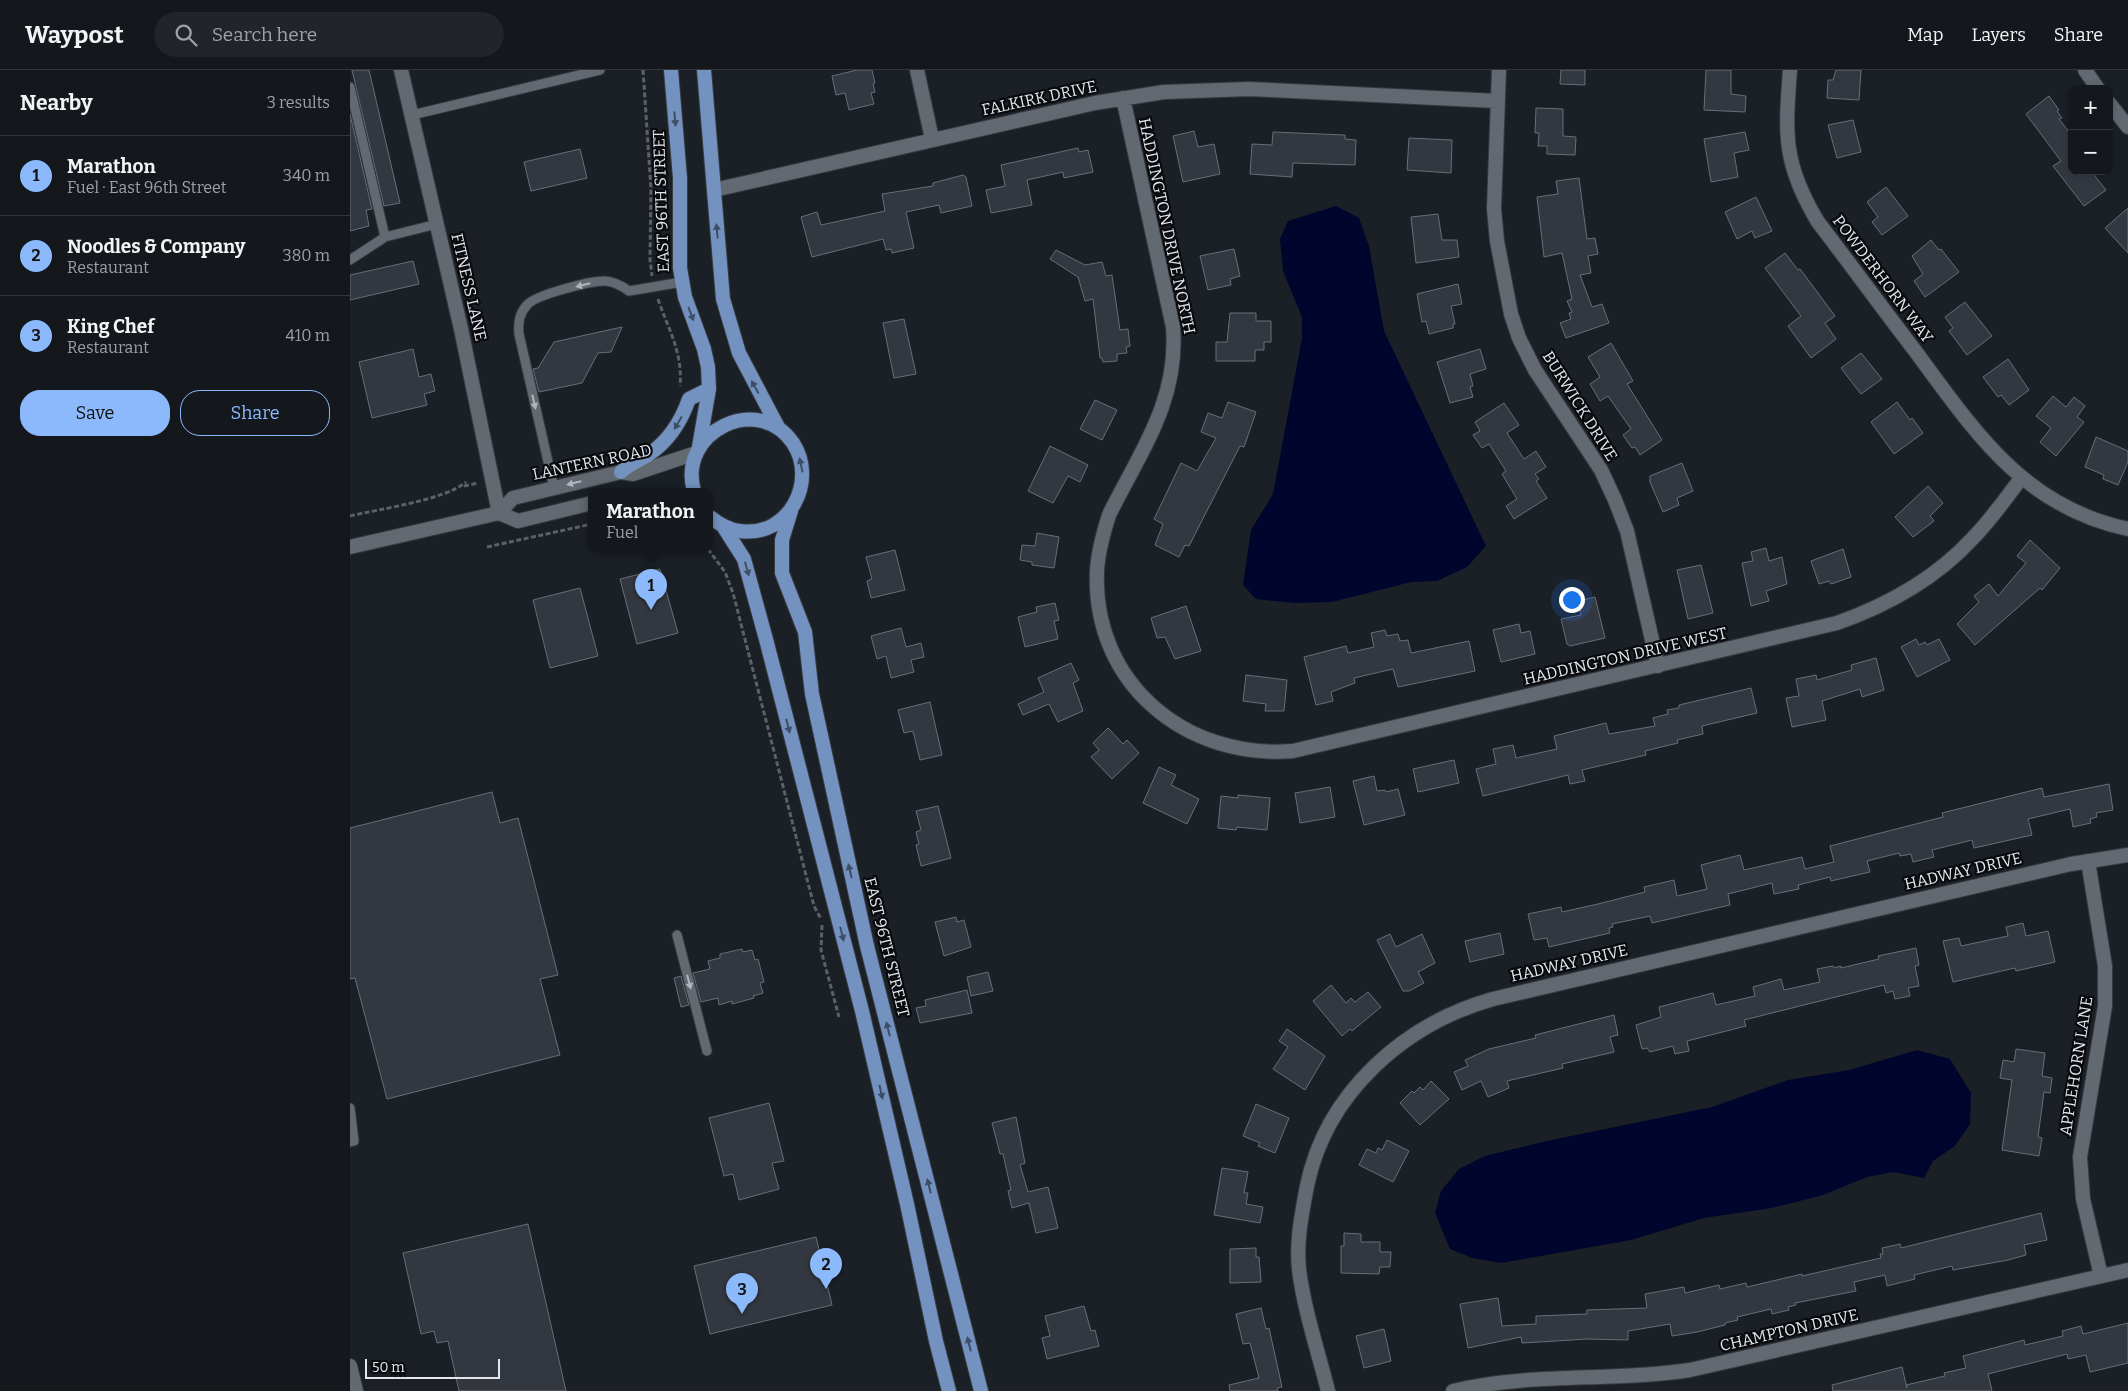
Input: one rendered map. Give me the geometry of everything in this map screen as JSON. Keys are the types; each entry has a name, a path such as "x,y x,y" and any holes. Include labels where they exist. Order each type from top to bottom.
{"main road":[{"name":"EAST 96TH STREET","path":"671,70 680,178 679,246 682,282 708,367 709,389 698,450 693,464 693,488"},
{"path":"704,70 721,284 728,320 745,368 779,429"},
{"path":"621,472 630,464 647,456 661,445 678,424 689,398 709,389"},
{"path":"698,450 711,433 727,424 744,420 762,422 779,429"},
{"name":"EAST 96TH STREET","path":"779,429 792,442 800,458 804,477 800,495 791,511 782,540 782,573 804,632 812,694 867,946 981,1391"},
{"path":"713,519 723,526 741,532 760,531 777,524 791,511"},
{"path":"723,526 744,559 769,652 862,1011 907,1204 936,1341 949,1391"}],"street":[{"name":"FITNESS LANE","path":"401,70 437,224 499,513"},
{"path":"917,70 932,139"},
{"name":"BURWICK DRIVE","path":"1498,70 1494,209 1497,241 1511,314 1535,370 1601,470 1615,500 1627,531 1658,666"},
{"name":"POWDERHORN WAY","path":"1790,70 1786,117 1788,152 1801,192 1818,222 1970,426 2008,467 2041,492 2063,504 2101,521 2128,529"},
{"path":"2085,70 2095,85"},
{"name":"FALKIRK DRIVE","path":"714,190 932,139 1122,98 1173,91 1240,89 1498,101"},
{"name":"HADDINGTON DRIVE NORTH","path":"1122,98 1173,327 1174,352 1172,378 1165,403 1109,515 1104,531 1097,572 1098,605 1104,629 1125,674 1146,701 1164,718 1187,732"},
{"path":"2113,108 2128,127"},
{"name":"LANTERN ROAD","path":"350,547 499,513 513,498 621,472 633,474 698,450"},
{"name":"HADDINGTON DRIVE WEST","path":"1187,732 1218,745 1242,751 1259,753 1294,752 1837,623 1884,604 1927,579 1953,558 1988,522 2022,477"},
{"name":"LANTERN ROAD","path":"499,513 518,521 588,505"},
{"name":"HADWAY DRIVE","path":"1328,1391 1299,1270 1299,1236 1303,1203 1311,1170 1335,1117 1370,1070 1409,1037 1446,1016 1493,998 2088,861 2128,855"},
{"name":"APPLEHORN LANE","path":"2088,861 2105,966 2105,1006 2080,1158 2082,1199 2101,1276"},
{"name":"CHAMPTON DRIVE","path":"1453,1391 1512,1380 1654,1375 1690,1370 2128,1270"},
{"path":"350,1366 356,1391"}],"lane":[{"path":"412,115 600,70"},
{"path":"350,87 385,237"},
{"path":"350,260 385,237 437,224"},
{"path":"554,488 519,334 519,318 522,311 536,297 602,281 620,285 630,290 682,282"},
{"path":"677,935 707,1051"},
{"path":"350,1108 354,1141 350,1142"}],"path":[{"path":"643,70 651,189 651,269"},
{"path":"659,302 677,346 681,365 680,390"},
{"path":"350,516 429,497 461,486 466,482"},
{"path":"487,547 588,525"},
{"path":"711,553 725,572 740,615 814,906 822,922 821,950 839,1017"}],"water":[{"path":"1336,206 1359,218 1369,246 1384,331 1486,546 1467,567 1437,581 1411,582 1332,602 1295,603 1256,599 1243,585 1251,530 1273,494 1302,338 1302,317 1283,271 1280,239 1288,221"},
{"path":"1917,1050 1950,1059 1971,1093 1970,1124 1955,1146 1933,1161 1924,1178 1893,1172 1867,1177 1823,1195 1772,1208 1704,1218 1631,1240 1501,1263 1472,1258 1450,1249 1435,1213 1441,1191 1459,1169 1485,1156 1542,1142 1712,1107 1788,1080 1849,1070"}],"building":[{"path":"352,70 369,70 400,203 384,206"},
{"path":"857,70 872,70 875,92 871,93 874,104 849,110 845,93 836,95 832,76"},
{"path":"1561,70 1585,70 1585,85 1560,84"},
{"path":"1706,70 1731,70 1731,94 1746,96 1745,112 1704,110"},
{"path":"1836,70 1861,70 1859,100 1827,98 1828,80 1833,80"},
{"path":"2049,96 2059,110 2057,111 2062,118 2059,119 2068,131 2068,175 2094,175 2106,190 2084,206 2053,166 2061,161 2026,114"},
{"path":"1536,108 1563,109 1563,136 1576,137 1575,155 1547,154 1547,146 1538,146 1539,133 1535,133"},
{"path":"350,114 372,209 366,210 369,226 350,231"},
{"path":"1853,120 1861,152 1837,158 1828,125"},
{"path":"1194,131 1198,147 1214,144 1220,174 1183,182 1173,136"},
{"path":"1273,132 1345,135 1345,139 1356,140 1355,165 1293,163 1292,177 1250,174 1252,144 1272,145"},
{"path":"1745,132 1749,150 1734,153 1738,177 1711,182 1704,139"},
{"path":"1409,138 1452,140 1451,173 1407,170"},
{"path":"1078,148 1079,152 1088,150 1093,172 1064,178 1063,172 1027,180 1032,205 991,213 986,190 1005,186 1001,165"},
{"path":"580,149 587,178 531,191 524,162"},
{"path":"963,175 966,177 972,206 941,213 939,205 906,212 914,248 892,253 891,249 886,250 883,239 812,257 801,217 817,212 821,225 885,211 882,194 933,186 933,183"},
{"path":"1579,178 1587,239 1595,238 1598,254 1588,256 1591,273 1580,275 1592,307 1602,304 1609,323 1566,338 1560,323 1571,319 1569,313 1572,312 1567,301 1572,299 1562,253 1544,257 1537,197 1558,194 1556,181"},
{"path":"1886,187 1908,216 1882,235 1872,222 1878,217 1867,202"},
{"path":"1756,197 1772,231 1755,238 1752,231 1737,239 1725,212"},
{"path":"2128,208 2128,253 2105,228"},
{"path":"1438,214 1442,240 1457,240 1459,257 1416,263 1411,217"},
{"path":"1931,240 1939,250 1941,249 1959,272 1925,297 1914,281 1923,274 1912,256"},
{"path":"1234,249 1240,276 1230,279 1231,285 1208,290 1200,256"},
{"path":"1056,250 1085,265 1102,262 1106,276 1112,275 1120,330 1128,329 1130,346 1126,347 1127,353 1117,354 1117,361 1103,362 1102,358 1100,358 1093,299 1085,301 1078,277 1050,259"},
{"path":"1785,253 1798,270 1800,269 1835,316 1825,323 1836,339 1811,358 1788,326 1801,316 1765,268"},
{"path":"413,261 419,284 350,300 350,275"},
{"path":"1458,284 1462,304 1451,306 1455,324 1453,324 1453,328 1429,334 1426,321 1422,322 1417,294"},
{"path":"1965,302 1992,336 1967,355 1949,331 1953,328 1945,317"},
{"path":"1230,313 1256,313 1256,321 1271,321 1271,342 1264,342 1264,350 1255,350 1255,361 1216,361 1216,342 1227,342"},
{"path":"904,319 916,374 894,378 883,323"},
{"path":"622,327 611,352 598,353 582,383 539,392 533,369 538,368 554,342"},
{"path":"1611,343 1633,381 1627,384 1662,440 1640,455 1635,447 1632,448 1623,435 1631,429 1608,396 1600,401 1590,384 1600,377 1588,357"},
{"path":"413,349 419,377 431,374 435,391 424,394 427,405 372,418 359,362"},
{"path":"1480,349 1486,369 1470,374 1473,386 1470,387 1473,397 1450,403 1437,362"},
{"path":"1861,353 1882,379 1861,394 1841,368"},
{"path":"2008,359 2029,390 2009,405 2001,395 1998,397 1983,377"},
{"path":"2053,396 2066,407 2074,397 2085,406 2077,417 2084,422 2056,456 2040,442 2051,428 2036,416"},
{"path":"1095,400 1117,410 1102,440 1080,429"},
{"path":"1228,402 1256,412 1244,447 1240,446 1189,546 1185,545 1179,557 1155,545 1163,524 1154,519 1181,463 1197,471 1216,438 1201,432 1208,413 1222,418"},
{"path":"1897,402 1910,420 1912,418 1923,433 1894,454 1871,422"},
{"path":"1504,403 1519,425 1507,433 1524,459 1536,451 1546,467 1535,474 1539,479 1536,481 1547,498 1514,519 1506,506 1517,499 1502,474 1506,471 1489,444 1482,448 1473,435 1480,431 1475,422"},
{"path":"2096,437 2128,451 2128,462 2118,485 2103,479 2104,475 2085,467"},
{"path":"1050,446 1088,465 1080,482 1068,476 1053,503 1028,491"},
{"path":"1682,463 1693,491 1677,498 1679,505 1663,512 1650,482 1650,476"},
{"path":"1928,486 1943,503 1930,516 1934,521 1913,537 1895,517"},
{"path":"1037,533 1059,537 1054,568 1032,565 1032,562 1020,560 1022,545 1035,546"},
{"path":"2030,540 2060,568 2042,590 2040,588 1975,645 1957,624 1979,602 1974,596 1989,584 1998,596 2026,563 2017,556"},
{"path":"1766,548 1769,561 1782,557 1787,584 1766,591 1769,601 1751,606 1742,563 1753,561 1751,552"},
{"path":"1843,549 1851,577 1831,584 1829,581 1819,584 1811,561"},
{"path":"895,550 905,590 871,598 867,581 872,579 866,557"},
{"path":"1701,565 1713,613 1688,619 1677,570"},
{"path":"660,569 678,633 637,644 620,579"},
{"path":"580,588 598,656 550,668 533,600"},
{"path":"1595,597 1605,638 1570,646 1567,644 1561,619 1581,615 1578,601"},
{"path":"1055,603 1059,620 1054,621 1058,639 1025,647 1018,617 1037,612 1036,607"},
{"path":"1186,606 1201,651 1175,659 1165,637 1157,638 1151,618"},
{"path":"1519,624 1521,633 1530,631 1535,654 1501,662 1493,630"},
{"path":"901,628 906,647 921,643 924,657 911,660 914,672 891,678 886,656 877,659 871,636"},
{"path":"1385,630 1387,636 1398,634 1400,641 1408,640 1411,653 1469,641 1475,671 1398,687 1393,669 1354,678 1355,683 1331,692 1333,701 1316,705 1304,657 1346,646 1348,653 1374,647 1371,633"},
{"path":"1916,639 1919,645 1925,642 1927,645 1939,639 1950,660 1917,677 1901,647"},
{"path":"1876,658 1884,690 1862,697 1860,689 1822,701 1826,720 1792,727 1786,698 1799,696 1796,679 1816,675 1817,680 1852,670 1851,665"},
{"path":"1071,663 1079,680 1073,683 1083,711 1058,722 1049,704 1023,715 1018,704 1044,692 1038,678"},
{"path":"1246,675 1287,680 1284,711 1265,711 1266,704 1243,701"},
{"path":"1751,688 1757,713 1702,726 1703,734 1677,740 1678,743 1645,751 1646,755 1582,770 1585,781 1570,784 1568,775 1483,796 1476,769 1496,764 1493,749 1513,745 1516,758 1557,749 1554,736 1606,723 1609,734 1655,726 1653,718 1668,714 1667,710 1679,708 1679,705"},
{"path":"930,702 942,755 920,760 913,731 904,733 898,710"},
{"path":"1108,728 1123,744 1127,740 1139,753 1112,779 1091,757 1099,750 1093,743"},
{"path":"1454,760 1459,783 1418,792 1413,769"},
{"path":"1159,767 1176,775 1171,785 1199,799 1187,824 1143,803"},
{"path":"1374,776 1377,791 1385,790 1386,792 1398,789 1405,815 1364,825 1353,781"},
{"path":"2109,784 2113,810 2096,813 2097,817 2090,819 2091,823 2073,827 2070,809 2028,819 2032,835 1974,848 1972,840 1932,850 1934,857 1913,862 1911,854 1900,856 1899,853 1867,861 1870,872 1831,881 1830,877 1798,885 1799,889 1774,894 1772,883 1728,894 1730,905 1652,923 1650,916 1612,924 1613,927 1609,928 1610,933 1549,947 1547,938 1534,940 1528,914 1561,907 1562,912 1598,904 1645,892 1644,887 1674,880 1677,896 1707,889 1701,865 1740,855 1744,870 1802,857 1805,869 1834,862 1830,846 1943,817 1942,813 2042,788 2044,797"},
{"path":"1330,787 1335,817 1300,823 1295,793"},
{"path":"492,792 500,823 518,818 558,975 540,979 560,1055 387,1099 355,978 350,979 350,828"},
{"path":"1238,795 1270,798 1267,830 1237,827 1236,830 1218,828 1221,796 1238,798"},
{"path":"938,806 951,858 921,866 916,845 919,844 916,832 921,830 916,811"},
{"path":"956,917 957,922 964,920 971,947 944,956 935,922"},
{"path":"2023,923 2026,936 2048,931 2055,962 2016,971 2015,968 1953,982 1943,941 1959,938 1961,946 2008,936 2006,927"},
{"path":"1500,933 1504,954 1470,962 1465,941"},
{"path":"1390,934 1396,947 1422,934 1435,963 1418,972 1424,983 1409,991 1403,991 1377,940"},
{"path":"1916,948 1919,965 1915,966 1919,986 1908,988 1910,996 1895,999 1893,991 1886,993 1884,985 1744,1020 1746,1026 1687,1041 1689,1051 1675,1054 1673,1046 1650,1052 1647,1048 1642,1049 1636,1025 1661,1017 1659,1007 1713,993 1716,1005 1755,996 1753,987 1781,979 1784,990 1820,982 1817,969 1833,966 1834,968 1841,966 1841,968 1879,959 1878,956"},
{"path":"742,949 743,952 752,950 755,960 758,959 764,982 760,983 763,993 753,996 754,998 732,1004 732,1001 719,1005 718,998 701,1002 693,973 710,969 708,961 720,958 720,954"},
{"path":"988,972 993,991 971,996 967,977"},
{"path":"681,976 689,1005 681,1007 674,978"},
{"path":"1331,985 1346,1003 1351,998 1355,1002 1368,992 1381,1007 1352,1031 1350,1029 1342,1036 1313,1001"},
{"path":"967,990 972,1013 920,1023 916,1008 926,1006 925,1000"},
{"path":"1614,1015 1618,1035 1610,1037 1614,1052 1562,1064 1563,1068 1507,1081 1509,1088 1488,1097 1481,1081 1462,1090 1454,1072 1468,1066 1465,1060 1489,1049 1536,1038 1535,1035"},
{"path":"1287,1029 1325,1056 1305,1090 1273,1069 1288,1047 1279,1041"},
{"path":"2016,1049 2045,1053 2042,1076 2052,1078 2050,1093 2044,1092 2038,1137 2042,1138 2039,1156 2002,1150 2012,1080 2000,1078 2003,1060 2014,1062"},
{"path":"1431,1081 1449,1099 1420,1125 1400,1103 1412,1091 1414,1093 1420,1087 1423,1090"},
{"path":"769,1103 784,1161 772,1163 779,1189 739,1200 733,1174 724,1176 709,1118"},
{"path":"1256,1104 1289,1118 1275,1153 1258,1146 1260,1143 1243,1136"},
{"path":"1016,1117 1025,1163 1020,1165 1028,1192 1048,1187 1058,1228 1036,1233 1029,1203 1012,1208 1008,1191 1011,1190 1003,1154 1000,1154 992,1123"},
{"path":"1387,1140 1409,1151 1393,1182 1359,1165 1367,1149 1376,1153 1378,1148 1382,1150"},
{"path":"1222,1168 1248,1172 1244,1193 1248,1193 1246,1204 1263,1207 1260,1223 1214,1215"},
{"path":"2041,1213 2047,1240 2024,1245 2026,1255 2008,1260 1953,1270 1952,1266 1914,1275 1915,1279 1887,1286 1885,1275 1854,1282 1856,1291 1795,1303 1796,1305 1788,1307 1789,1310 1772,1314 1771,1309 1737,1317 1738,1320 1725,1323 1725,1325 1697,1332 1672,1336 1670,1324 1628,1331 1628,1340 1588,1339 1522,1343 1521,1337 1468,1348 1460,1304 1498,1298 1502,1326 1536,1324 1536,1316 1587,1314 1587,1310 1647,1308 1645,1294 1684,1287 1685,1293 1719,1285 1720,1289 1746,1283 1747,1287 1802,1274 1802,1276 1881,1258 1880,1254 1883,1254 1882,1248 1900,1244 1901,1248"},
{"path":"528,1224 566,1391 459,1391 448,1341 437,1343 434,1331 421,1334 403,1253"},
{"path":"1344,1233 1361,1234 1361,1242 1380,1242 1380,1252 1391,1252 1390,1267 1380,1267 1379,1274 1341,1273 1341,1246 1344,1246"},
{"path":"816,1237 832,1305 710,1334 694,1266"},
{"path":"1256,1248 1256,1257 1259,1257 1261,1282 1230,1283 1230,1249"},
{"path":"1084,1306 1091,1331 1095,1330 1099,1346 1047,1359 1042,1338 1050,1336 1045,1316"},
{"path":"1261,1308 1266,1329 1269,1328 1282,1387 1277,1388 1278,1391 1230,1391 1229,1385 1259,1378 1250,1343 1243,1344 1236,1314"},
{"path":"2128,1323 2128,1363 2090,1372 2086,1355 2068,1359 2067,1354 1988,1374 1992,1391 1833,1391 1832,1385 1902,1367 1906,1385 1945,1376 1944,1373 1966,1368 1963,1356 2024,1340 2025,1345 2063,1336 2062,1331 2081,1326 2083,1334"},
{"path":"1384,1329 1391,1361 1364,1368 1356,1336"}],"place":[{"name":"Marathon","path":"651,610"},
{"name":"Noodles & Company","path":"826,1289"},
{"name":"King Chef","path":"742,1314"}]}
